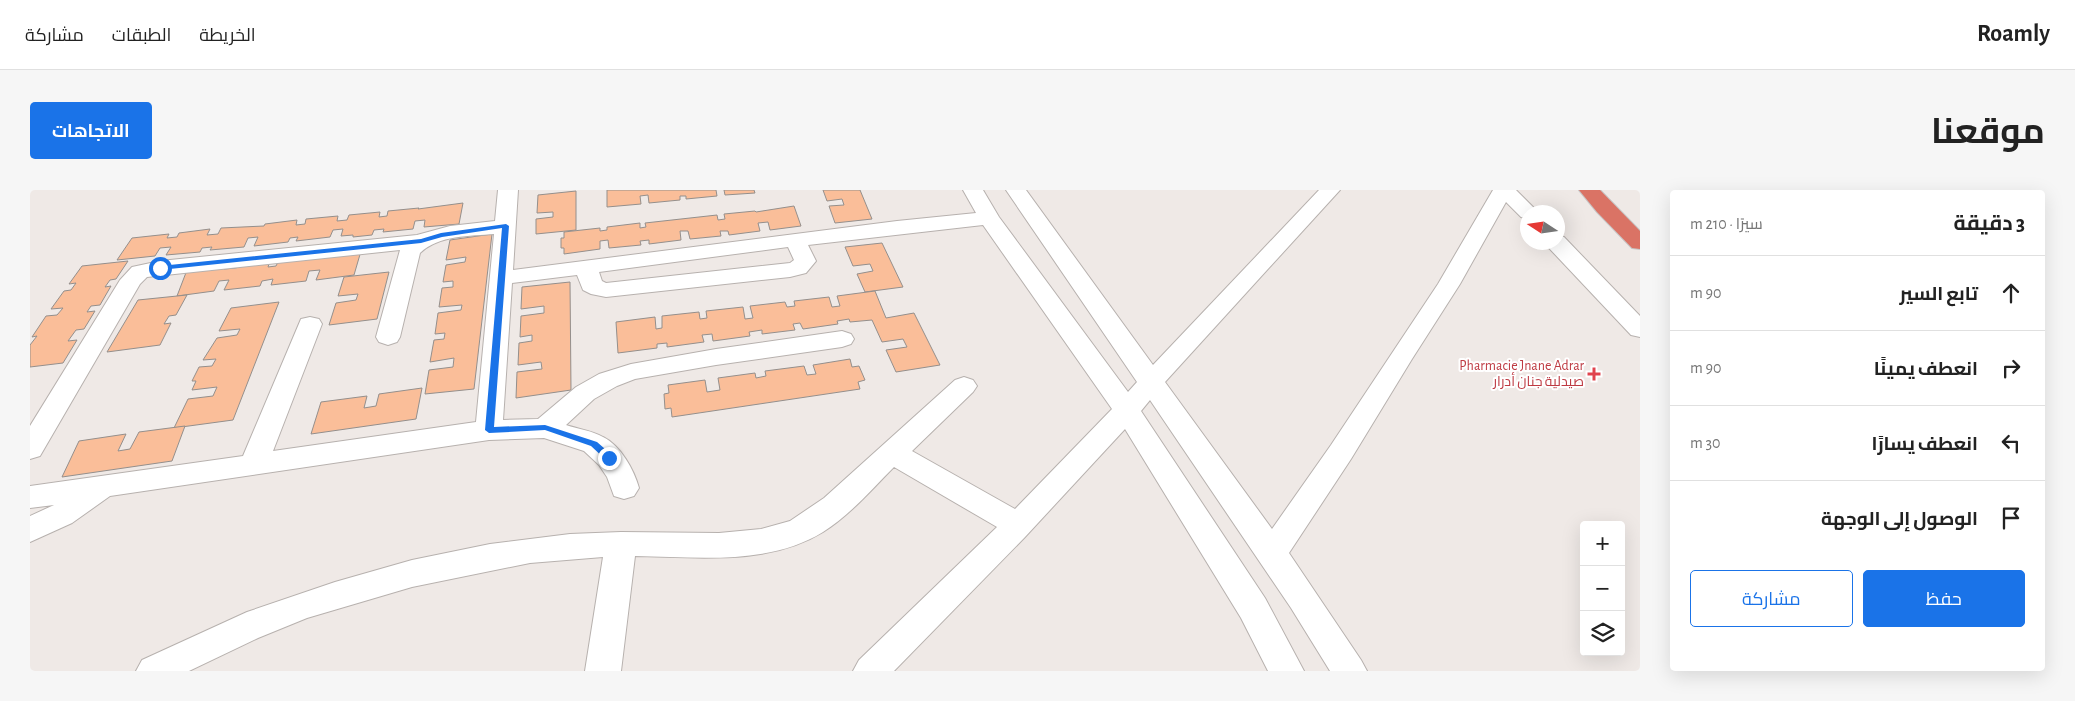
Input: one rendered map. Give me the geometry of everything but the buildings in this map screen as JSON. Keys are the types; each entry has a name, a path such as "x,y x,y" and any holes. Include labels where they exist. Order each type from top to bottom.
{"highway":[{"path":"1588,190 1640,243"}],"street":[{"path":"489,430 508,190"},
{"path":"973,190 989,218 1127,410 1253,608 1286,671"},
{"path":"1016,190 1272,553 1350,671"},
{"path":"871,671 1018,524 1127,410 1330,190"},
{"path":"1272,553 1341,452 1399,359 1449,284 1504,190 1520,205"},
{"path":"501,278 587,268 591,285 599,290 606,290 790,270 798,268 804,261 796,241 897,227 989,218"},
{"path":"30,449 131,280 140,272 160,268 421,241 441,235 506,226"},
{"path":"388,337 410,252 421,241"},
{"path":"1564,250 1640,330"},
{"path":"254,464 310,324"},
{"path":"545,428 585,393 608,380 630,372 716,357 842,339"},
{"path":"154,671 258,623 341,593 459,562 519,552 621,544 738,545 788,535 811,525 834,507 964,386"},
{"path":"30,497 489,430 545,428 594,444 609,458 621,476 624,488"},
{"path":"892,453 1018,524"},
{"path":"30,530 61,515 108,486"},
{"path":"603,671 621,544"}],"place":[{"name":"Pharmacie Jnane Adrar صيدلية جنان أدرار","path":"1594,374"}],"route":[{"path":"160,268 421,241 441,235 506,226 489,430 545,428 594,444 609,458"}]}
